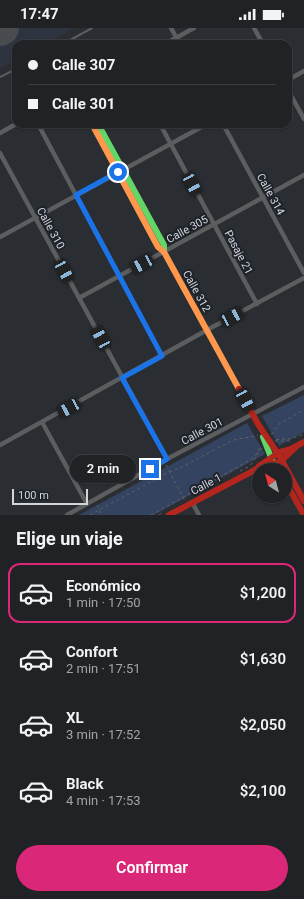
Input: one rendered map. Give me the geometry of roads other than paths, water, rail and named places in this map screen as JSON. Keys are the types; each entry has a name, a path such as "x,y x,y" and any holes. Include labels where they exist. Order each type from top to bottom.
{"street":[{"path":"171,28 176,38"},
{"path":"172,40 194,28"},
{"path":"254,28 261,40"},
{"path":"292,78 304,71"},
{"path":"292,97 304,119"},
{"path":"0,133 12,126"},
{"path":"40,128 162,356"},
{"name":"Calle 312","path":"94,128 120,171"},
{"name":"Calle 312","path":"100,128 158,247 164,252 268,444"},
{"name":"Pasaje 21","path":"162,128 257,304"},
{"path":"0,237 200,128"},
{"name":"Calle 314","path":"225,128 304,272"},
{"name":"Calle 310","path":"0,154 165,460"},
{"name":"Calle 305","path":"79,298 304,175"},
{"path":"0,445 304,278"},
{"name":"Calle 301","path":"67,515 165,460 304,387"},
{"path":"42,422 87,504"},
{"name":"Calle 1","path":"264,463 297,443 304,442"},
{"name":"Calle 1","path":"276,463 282,460 297,443"},
{"path":"268,444 278,453 304,501"},
{"path":"268,444 274,463"},
{"name":"Calle 1","path":"167,513 190,504 252,471"},
{"path":"292,494 304,515"},
{"path":"190,504 199,515"}],"lane":[{"path":"70,40 92,28"},
{"path":"0,77 12,71"}]}
